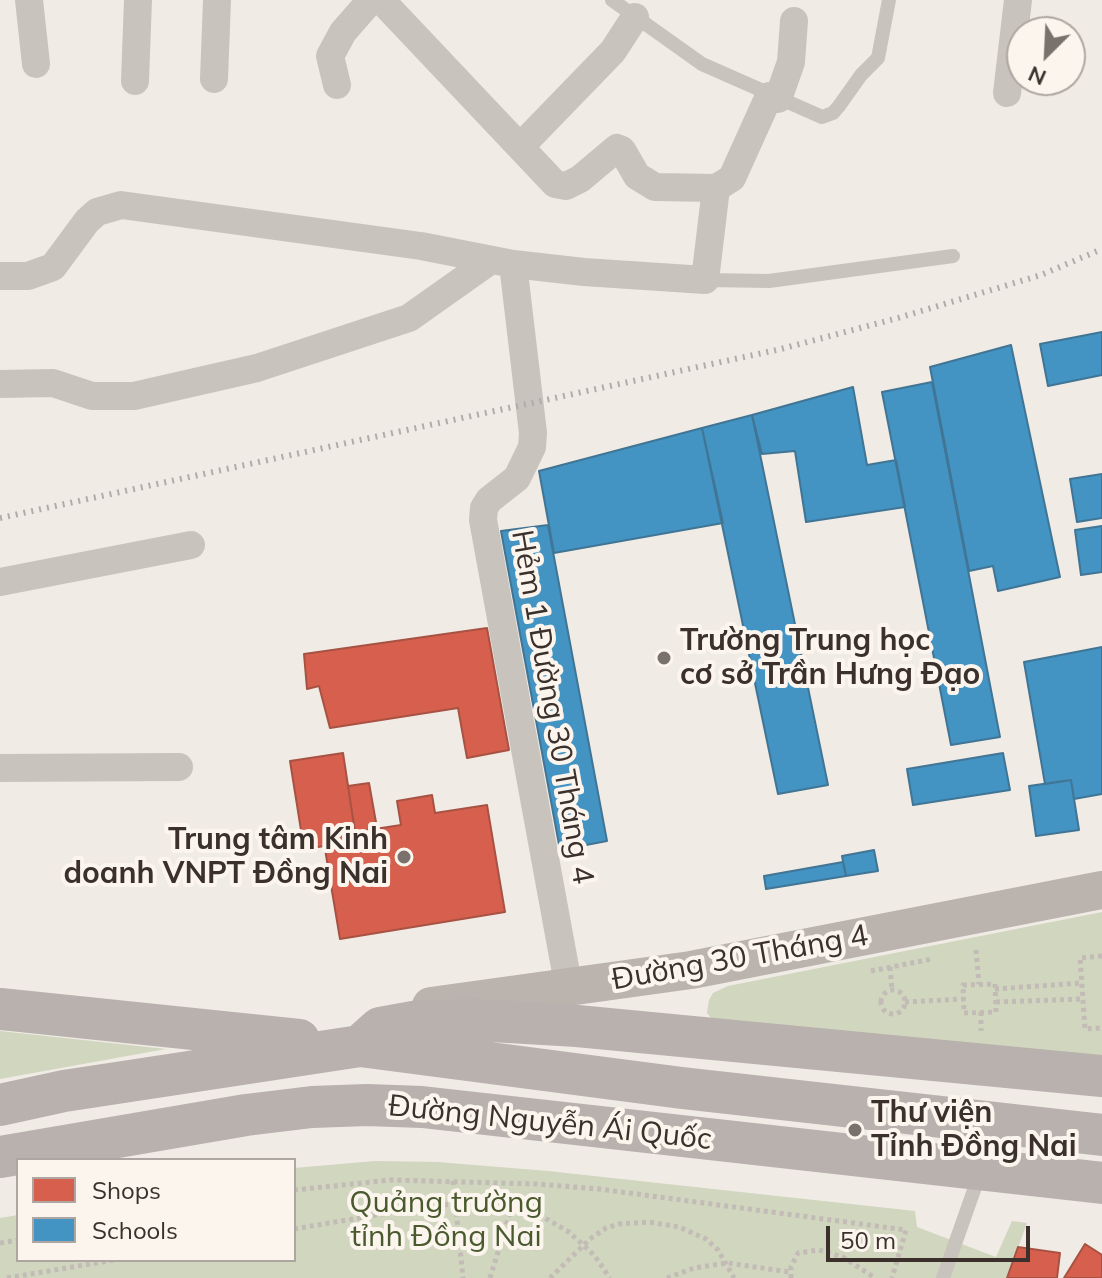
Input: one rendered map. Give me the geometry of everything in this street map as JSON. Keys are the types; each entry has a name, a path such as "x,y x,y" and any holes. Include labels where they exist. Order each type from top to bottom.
{"main road":[{"name":"Đường 30 Tháng 4","path":"573,1008 691,970 1102,890"},
{"name":"Đường Nguyễn Ái Quốc","path":"0,1105 370,1037 419,1021 573,1008 1102,1076"},
{"path":"0,1009 370,1037"},
{"name":"Đường Nguyễn Ái Quốc","path":"370,1037 682,1088 1102,1135"},
{"name":"Đường Nguyễn Ái Quốc","path":"0,1157 246,1115 312,1107 367,1105 422,1107 1102,1183"}],"street":[{"path":"29,0 36,64"},
{"path":"135,81 138,0"},
{"path":"214,79 217,0"},
{"path":"337,85 330,56 343,32 371,0"},
{"path":"381,0 555,184 566,186 580,179 617,148 622,150 637,176 655,187 716,188 732,178 791,62 794,21"},
{"path":"520,147 613,51 635,17"},
{"path":"0,276 28,276 53,267 87,221 97,212 121,205 421,246 502,262 584,272 705,280 716,188"},
{"path":"0,384 53,383 92,396 134,396 242,372 409,318 502,262"},
{"name":"Hẻm 1 Đường 30 Tháng 4","path":"502,262 533,433 532,447 517,478 489,500 484,508 483,520 573,1008"},
{"path":"0,582 191,545"},
{"path":"0,768 179,767"}],"lane":[{"path":"612,0 702,64 822,117 833,113 878,58 889,0"},
{"path":"705,280 769,281 953,256"},
{"path":"943,1278 981,1171"}],"path":[{"path":"976,950 979,984"},
{"path":"1102,956 1080,958 1085,1029 1102,1028"},
{"path":"890,967 892,991"},
{"path":"995,989 1082,983"},
{"path":"979,984 995,984 996,1012 964,1013 963,985 979,984"},
{"path":"892,991 899,992 905,1002 897,1014 884,1011 881,1005 881,998 892,991"},
{"path":"905,1002 964,999"},
{"path":"996,1002 1083,999"},
{"path":"296,1190 391,1180 599,1189 906,1230 892,1278"},
{"path":"453,1181 463,1278"},
{"path":"296,1229 455,1204 512,1206 553,1221 584,1245 610,1278"},
{"path":"490,1278 512,1206"},
{"path":"550,1278 596,1234 619,1224 660,1222 706,1239 718,1250 734,1278"},
{"path":"667,1278 694,1268 727,1263 791,1275 798,1253 819,1250 843,1257 875,1278"},
{"path":"7,1278 103,1262"}],"green space":[{"path":"1102,912 1102,1060 711,1018 707,1013 713,993 728,986"},
{"path":"0,1031 166,1049 0,1079"},
{"name":"Quảng trường tỉnh Đồng Nai","path":"375,1161 438,1162 915,1211 917,1227 996,1257 1012,1221 1027,1223 1007,1278 0,1278 0,1218 16,1215 16,1262 296,1262 296,1168"}],"building: Shops":[{"path":"487,628 509,750 467,758 458,708 330,728 319,686 307,689 304,654"},
{"path":"343,753 355,832 323,837 325,846 304,849 290,761"},
{"path":"369,783 377,828 355,832 348,786"},
{"path":"432,795 435,813 487,805 505,912 340,939 323,837 401,825 397,801"},
{"path":"1085,1244 1102,1255 1102,1278 1064,1278"},
{"path":"1018,1247 1060,1253 1057,1278 1007,1278"}],"building: Schools":[{"path":"1102,332 1102,375 1048,386 1040,344"},
{"path":"1011,345 1060,577 998,591 993,566 969,571 930,367"},
{"path":"932,382 1000,737 951,745 882,392"},
{"path":"853,387 867,465 896,460 905,507 806,522 795,451 762,454 752,415"},
{"path":"752,415 828,785 778,794 702,428"},
{"path":"702,428 723,523 554,553 539,471"},
{"path":"1102,474 1102,518 1077,522 1070,479"},
{"path":"548,525 607,841 560,850 501,531"},
{"path":"1102,526 1102,572 1081,575 1075,530"},
{"path":"1102,647 1102,794 1074,799 1071,780 1045,784 1024,662"},
{"path":"1003,753 1010,790 913,805 907,769"},
{"path":"1071,780 1079,830 1036,836 1029,786"},
{"path":"874,850 878,871 846,876 842,856"},
{"path":"843,862 846,876 766,889 764,876"}],"railway":[{"path":"0,518 781,349 1041,275 1102,249"}],"place":[{"name":"Trường Trung học cơ sở Trần Hưng Đạo","path":"664,658"},
{"name":"Trung tâm Kinh doanh VNPT Đồng Nai","path":"404,857"},
{"name":"Thư viện Tỉnh Đồng Nai","path":"855,1130"}]}
